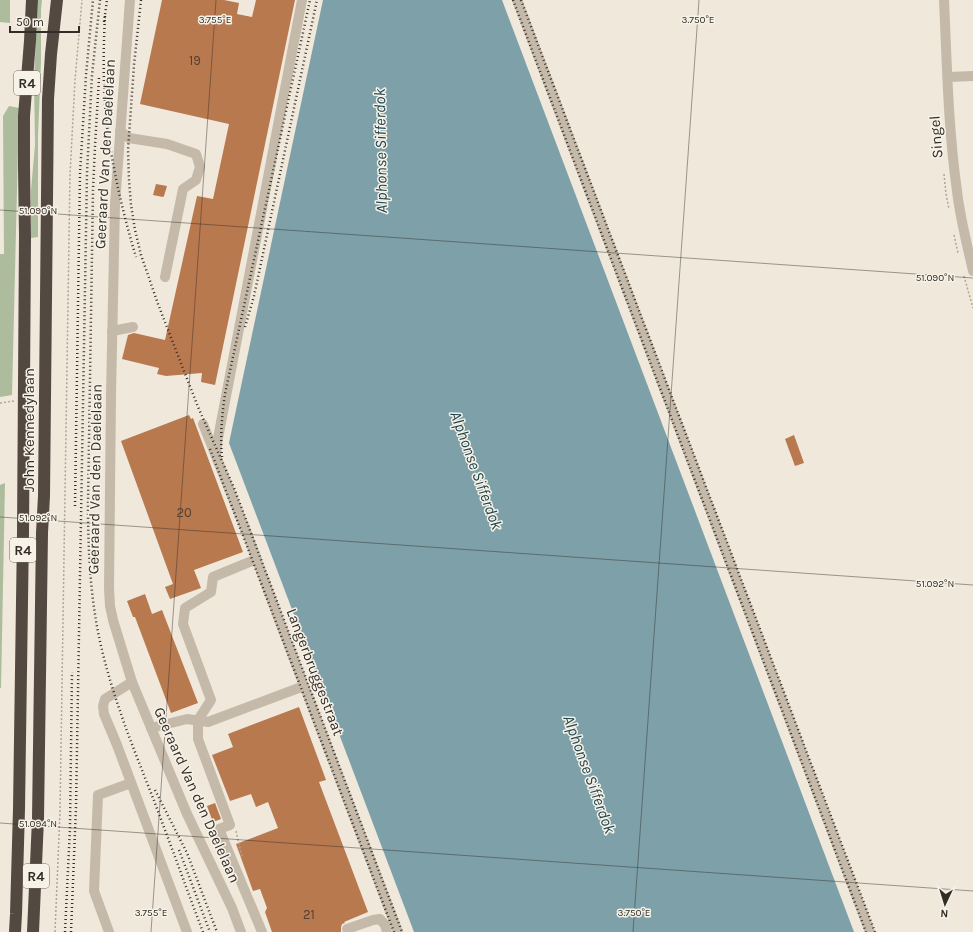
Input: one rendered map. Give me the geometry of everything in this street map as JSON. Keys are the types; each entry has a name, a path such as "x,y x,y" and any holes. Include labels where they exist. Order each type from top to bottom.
{"highway":[{"name":"John Kennedylaan","path":"15,932 23,533 24,116 30,49 32,0"},
{"name":"John Kennedylaan","path":"33,932 38,820 42,533 44,496 48,99 57,0"}],"street":[{"name":"Geeraard Van den Daelelaan","path":"130,0 114,204 110,606 132,682 187,814 232,908 241,932"},
{"path":"216,456 218,438 302,0"},
{"path":"517,0 870,932"},
{"name":"Singel","path":"944,0 950,130 957,192 973,271"},
{"path":"948,77 973,76"},
{"path":"120,131 129,138 167,144 196,154 200,167 196,180 183,188 165,277"},
{"path":"112,331 133,327"},
{"name":"Langerbruggestraat","path":"203,424 257,559 398,932"},
{"path":"257,559 214,577 211,592 185,608 182,624 211,700 198,720 198,739 230,825 219,829 262,932"},
{"path":"132,682 105,699 103,706 104,714 187,932"},
{"path":"151,728 187,719 208,722 304,686"},
{"path":"109,932 94,891 98,795 131,783"},
{"path":"347,929 380,919 385,924 387,932"}],"path":[{"path":"55,932 60,812 70,175 74,80 82,0"},
{"path":"0,403 23,400"}],"green space":[{"path":"0,0 10,0 10,23 0,22"},
{"path":"38,0 42,0 38,137 38,237 31,238 31,190 35,145 34,78"},
{"path":"9,106 19,108 12,395 0,397 0,254 4,254 3,116"},
{"path":"5,483 1,688 0,688 0,485"}],"water":[{"name":"Alphonse Sifferdok","path":"323,0 502,0 854,932 414,932 229,443"}],"building":[{"path":"162,0 224,0 239,3 237,14 252,17 256,0 295,0 215,385 201,382 202,373 166,376 157,374 159,368 122,359 128,335 134,333 165,340 197,196 213,199 229,124 140,104"},
{"path":"156,184 167,186 163,197 153,195"},
{"path":"189,415 191,419 193,418 243,552 194,570 201,588 170,599 165,587 173,584 121,441"},
{"path":"794,435 804,463 795,466 785,439"},
{"path":"145,594 152,614 162,610 198,703 171,713 135,617 133,617 127,601"},
{"path":"299,707 326,780 319,782 368,912 344,922 345,923 342,924 341,927 341,932 272,932 265,912 267,908 260,889 253,891 236,844 278,828 268,802 256,807 251,794 230,801 212,755 233,747 228,734"},
{"path":"215,803 221,819 213,822 207,806"}],"railway":[{"path":"75,506 80,173 86,75 93,0"},
{"path":"71,932 76,807 87,173 92,75 100,0"},
{"path":"104,22 107,0"},
{"path":"141,0 134,65 128,150 131,205 141,255 158,304 198,407 234,488 402,932"},
{"path":"222,457 221,441 225,394 310,0"},
{"path":"245,327 254,296 317,0"},
{"path":"513,0 866,932"},
{"path":"521,0 875,932"},
{"path":"105,16 104,71 107,126 119,192 136,257"},
{"path":"99,78 93,190 88,504 89,554 93,604 104,658 116,699 203,932"},
{"path":"210,449 394,932"},
{"path":"65,932 70,828 72,672"},
{"path":"155,790 187,853 217,932"},
{"path":"179,850 210,932"}]}
